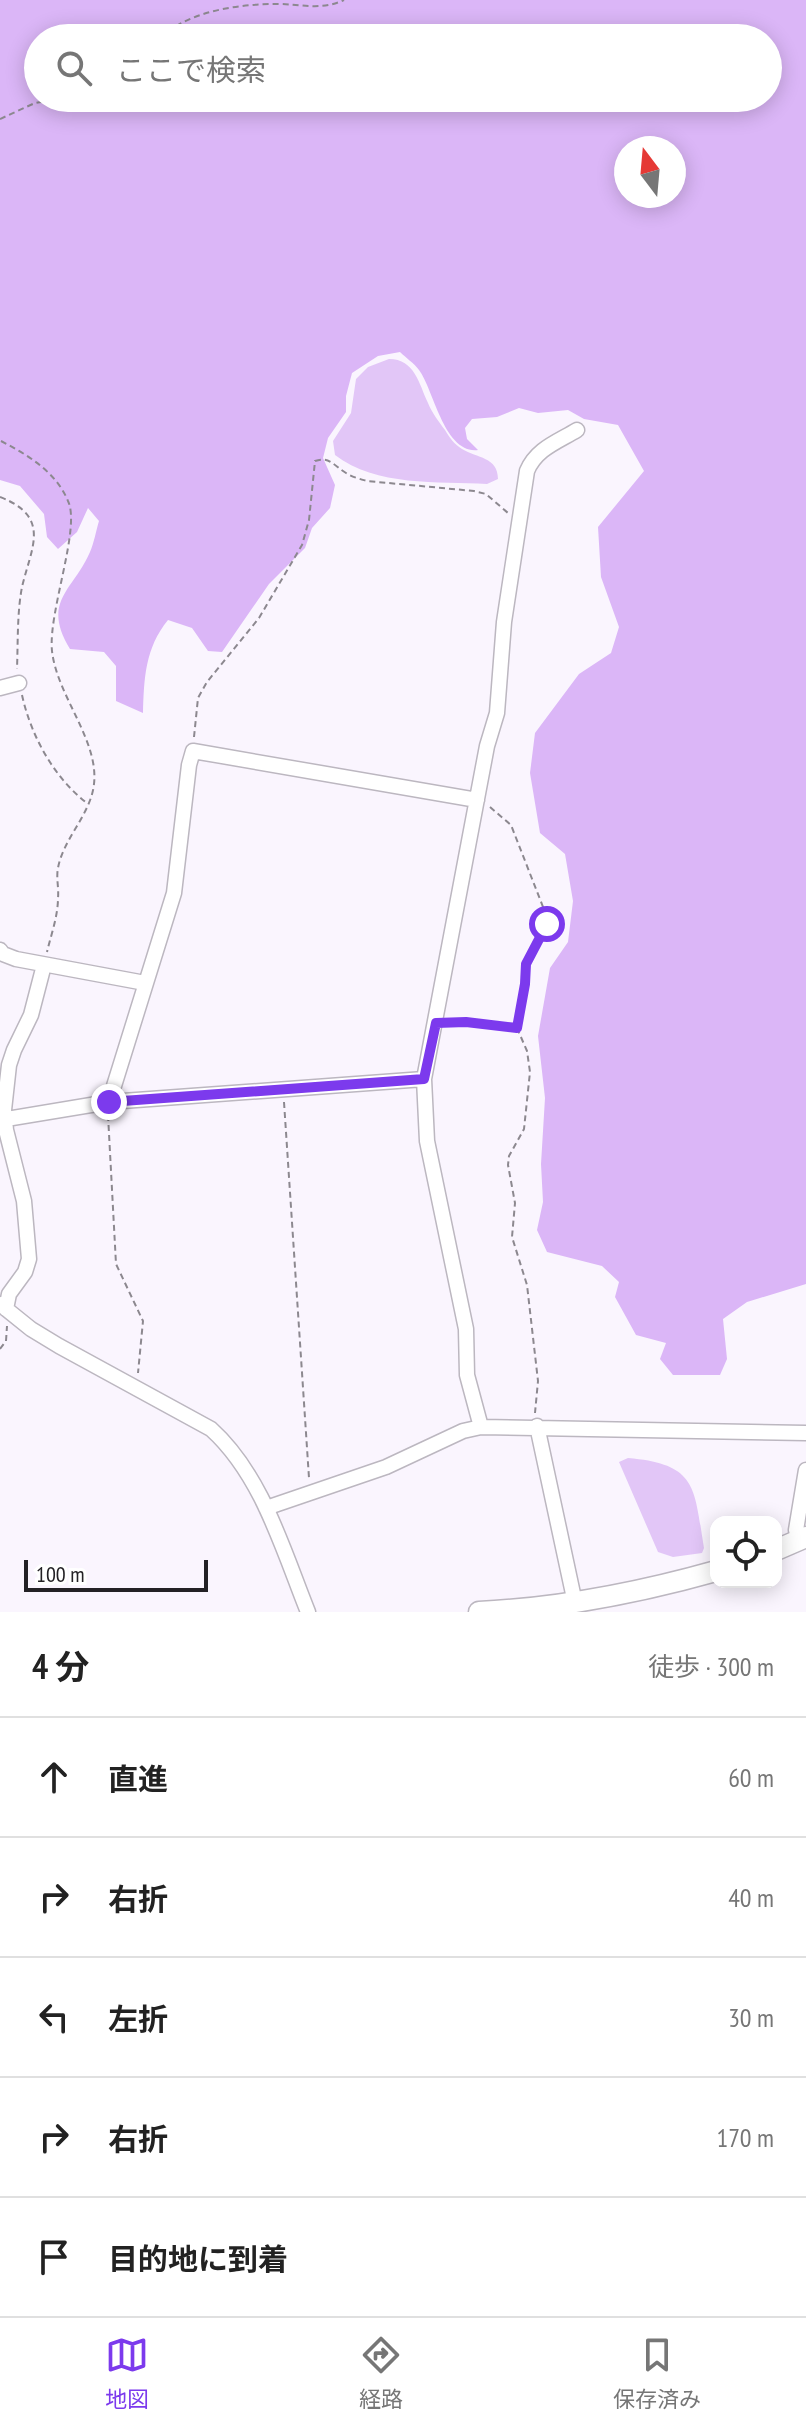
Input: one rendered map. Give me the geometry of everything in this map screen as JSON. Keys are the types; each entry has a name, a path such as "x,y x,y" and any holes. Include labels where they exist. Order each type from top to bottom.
{"main road":[{"path":"782,1548 803,1539"},
{"path":"479,1612 575,1603 645,1590 710,1573"}],"street":[{"path":"481,1427 467,1375 466,1329 427,1141 424,1079 487,746 497,713 504,622 527,471 532,459 543,449 577,430"},
{"path":"0,688 19,683"},
{"path":"109,1102 174,893 193,751 477,800"},
{"path":"0,950 16,959 145,983"},
{"path":"44,965 31,1015 9,1065 2,1120 21,1189 29,1244 25,1272 3,1306 50,1341 211,1429 226,1442 266,1508 308,1612"},
{"path":"2,1120 109,1102 424,1079"},
{"path":"537,1426 575,1603"},
{"path":"266,1508 386,1467 463,1431 481,1427 806,1433"},
{"path":"803,1539 796,1530 806,1470"}],"path":[{"path":"183,24 220,10 277,4 328,7 344,0"},
{"path":"0,119 24,108"},
{"path":"1,441 39,463 68,498 72,512 56,596 52,651 95,770 94,788 88,804 58,867 59,899 44,965"},
{"path":"193,751 198,698 207,682 259,618 302,545 309,520 315,461 330,460 348,475 367,481 486,494 513,517 520,518"},
{"path":"1,505 2,498 19,505 34,531 34,551 22,588 17,673 26,714 48,760 88,804"},
{"path":"477,800 487,804 511,825 547,924 526,964 517,1028 527,1051 530,1072 524,1129 509,1156 508,1165 515,1203 512,1237 527,1285 536,1366 537,1426"},
{"path":"436,1023 466,1022 517,1028"},
{"path":"283,1089 308,1462 313,1491"},
{"path":"109,1102 116,1264 143,1321 136,1388"},
{"path":"0,1349 6,1341 8,1318 3,1306"}],"shaded area":[{"path":"0,0 806,0 806,1284 747,1302 723,1319 727,1359 720,1375 673,1375 660,1359 666,1343 636,1335 615,1297 619,1282 602,1266 547,1252 537,1230 543,1202 541,1164 545,1098 538,1036 550,968 568,942 573,901 565,854 540,833 530,773 535,733 579,674 611,653 619,627 601,577 598,527 644,471 618,425 584,419 568,410 538,413 519,408 497,417 472,419 465,428 467,439 478,450 466,449 448,432 415,365 400,352 378,356 352,373 346,396 346,412 328,438 323,458 335,485 330,508 312,528 305,548 269,584 222,652 208,651 192,628 168,620 150,653 143,713 116,701 116,666 104,652 70,649 58,619 63,597 90,552 99,521 88,508 77,532 58,549 47,537 44,514 20,486 0,480"},
{"path":"389,359 405,363 410,368 450,438 462,449 491,462 498,479 487,484 408,480 369,473 335,455 333,441 351,413 356,379 368,367"},
{"path":"628,1458 668,1466 680,1473 688,1483 698,1509 704,1548 702,1553 673,1557 658,1552 619,1462"}],"route":[{"path":"109,1102 424,1079 436,1023 466,1022 517,1028 526,964 547,924"}]}
